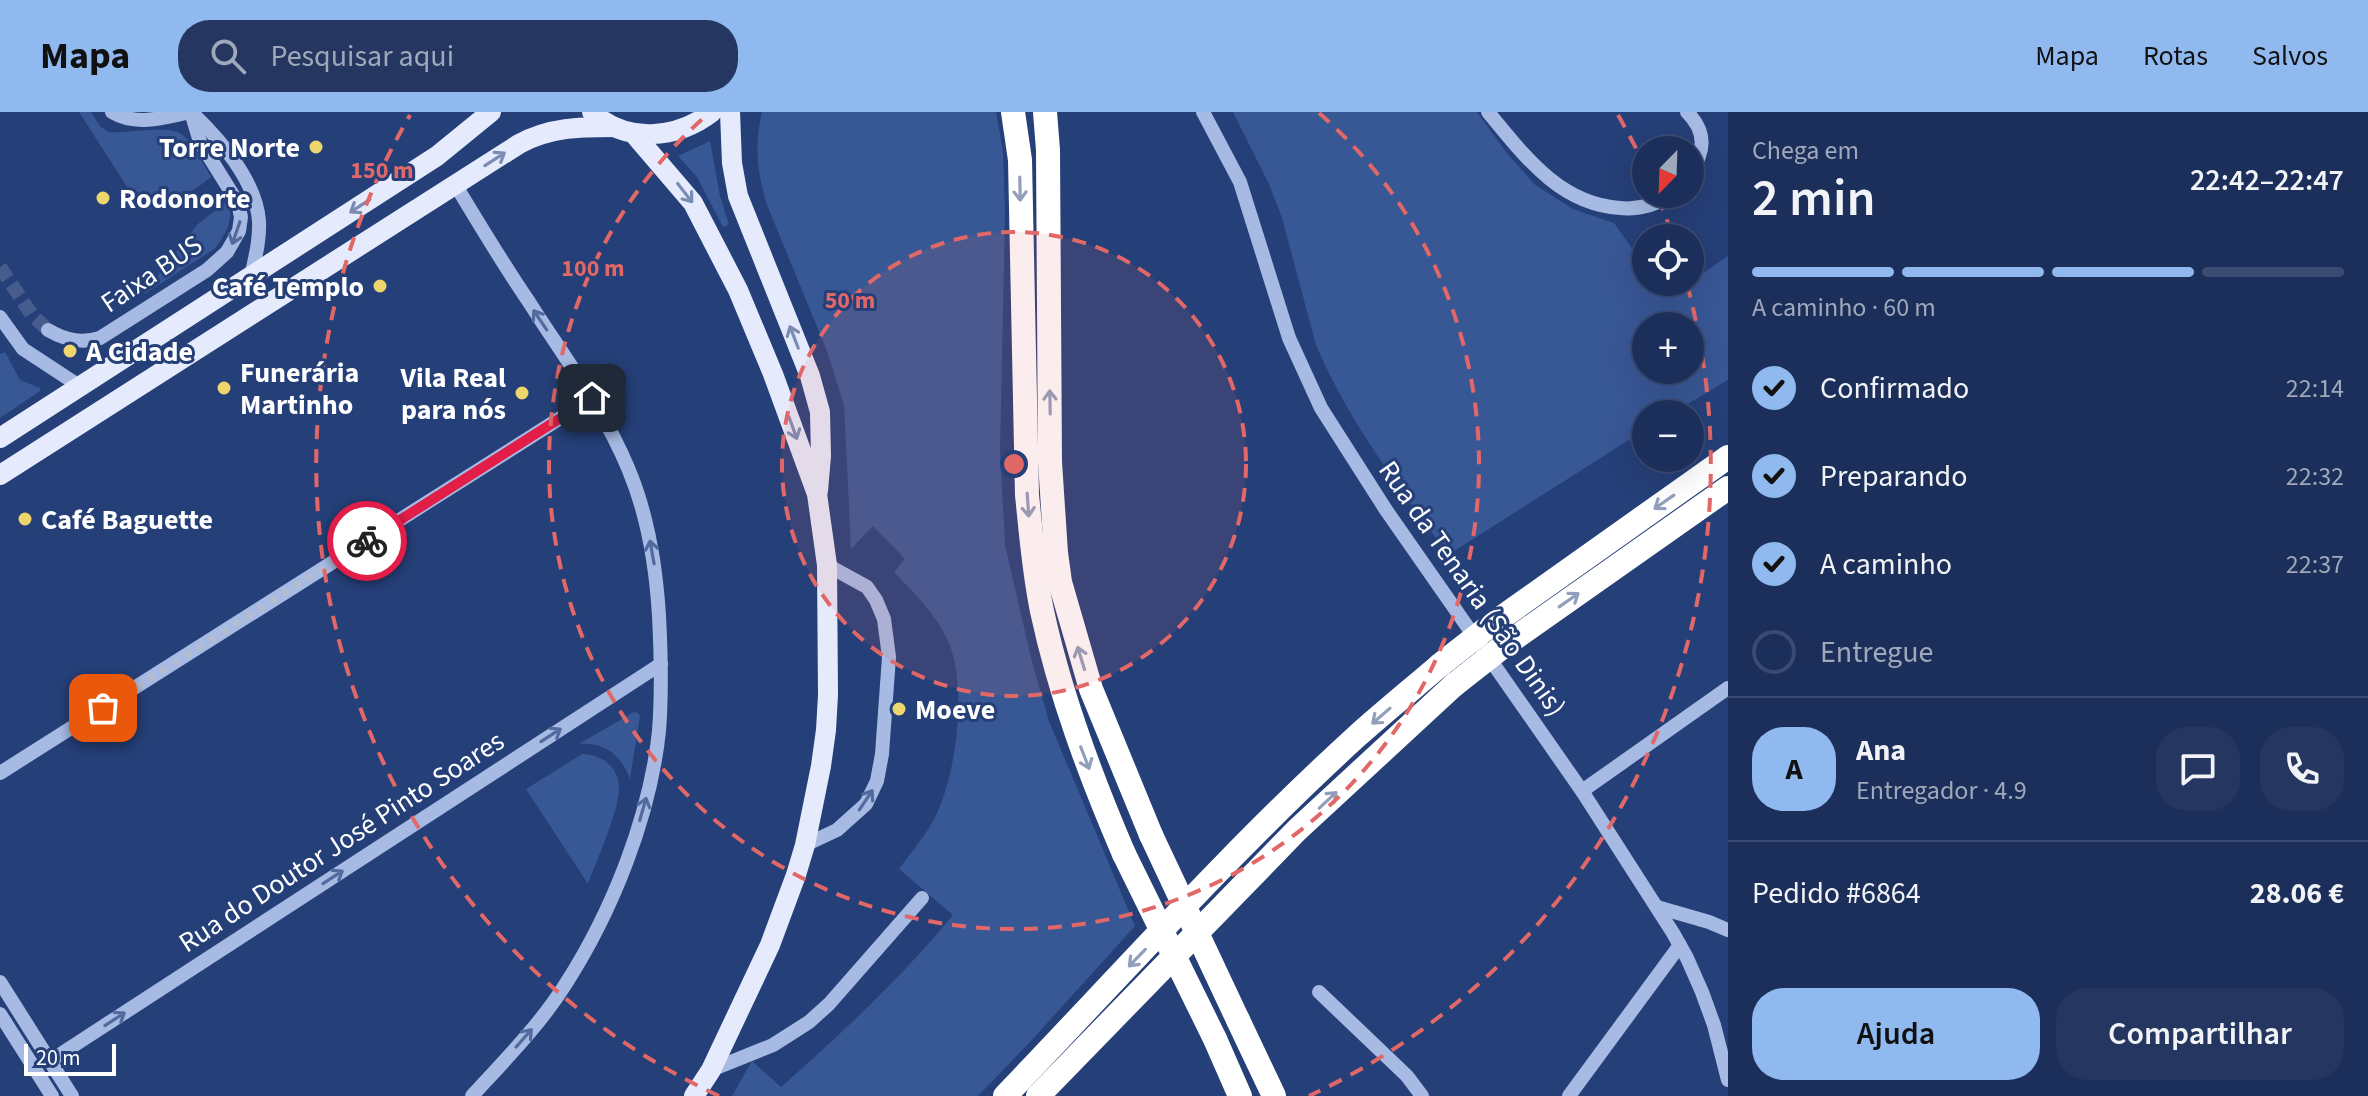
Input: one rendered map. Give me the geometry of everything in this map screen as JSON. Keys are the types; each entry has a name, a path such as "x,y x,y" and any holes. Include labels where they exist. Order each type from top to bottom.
{"highway":[{"path":"1013,112 1020,160 1027,495 1042,609 1076,733 1124,854 1240,1096"},
{"path":"1045,112 1048,150 1050,462 1060,582 1091,689 1151,835 1274,1096"},
{"path":"1038,1096 1447,675 1491,625 1728,457"},
{"path":"1005,1096 1206,885 1357,737 1447,675 1505,645 1728,488"},
{"path":"1058,1096 1209,939 1297,830"}],"main road":[{"path":"0,438 437,156 491,112"},
{"path":"592,112 614,127 634,134 667,134 683,130 712,112"},
{"path":"730,112 732,163 738,196 810,376 820,412 822,447 817,494"},
{"path":"0,475 508,150 535,136 560,129 614,127"},
{"path":"634,134 683,189 716,244 764,350 817,494 827,565 826,730 805,845 770,945 711,1070 694,1096"}],"street":[{"path":"112,112 138,120 191,112 219,140 253,196 258,215 259,234 251,277"},
{"name":"Faixa BUS","path":"48,330 74,341 100,338 207,270 232,245 239,231 239,207 200,142 191,112"},
{"name":"Rua da Tenaria (São Dinis)","path":"1203,112 1240,182 1289,338 1321,408 1386,510 1582,791 1657,907 1680,945 1702,992 1728,1080"},
{"path":"1488,112 1549,180 1601,206 1640,208"},
{"path":"1687,112 1702,136"},
{"path":"455,184 592,398 623,456 641,504 656,573 661,664 653,767 645,804 622,871 565,985 528,1034 472,1096"},
{"path":"0,317 23,349 81,387"},
{"path":"0,773 592,398"},
{"path":"805,845 837,830 866,804 877,781 882,754 889,657 884,619 867,587 827,565"},
{"name":"Rua do Doutor José Pinto Soares","path":"50,1061 661,664"},
{"path":"1582,791 1728,688"},
{"path":"711,1070 786,1039 809,1022 829,1004 922,898"},
{"path":"1657,907 1728,930"},
{"path":"1569,1096 1680,945"},
{"path":"0,982 72,1096"},
{"path":"1319,992 1407,1076 1422,1096"},
{"path":"0,1014 52,1096"}],"shaded area":[{"path":"79,112 91,112 108,132 177,132 191,144 211,177 194,189 185,193 174,192 150,210 142,210"},
{"path":"762,112 996,112 1003,151 1005,213 1000,451 1005,545 1049,721 1135,926 978,1096 732,1096 752,1061 781,1087 913,961 953,915 899,869 933,820 950,774 958,702 953,657 936,621 894,572 905,559 873,526 851,549 844,405 827,351 767,205 757,147"},
{"path":"1233,112 1477,112 1534,184 1573,209 1614,223 1632,248 1632,296 1704,296 1704,272 1728,256 1728,380 1694,400 1632,400 1632,438 1448,555 1376,453 1329,373 1316,345 1282,218 1269,184"},
{"path":"710,141 729,225 723,227 697,177 678,156"},
{"path":"227,201 230,214 228,226 214,249 143,295 198,224"},
{"path":"5,352 20,380 40,388 40,391 0,418 0,354"},
{"path":"634,712 640,716 630,779 622,763 611,752 597,745 579,744"},
{"path":"582,754 596,756 608,763 616,774 619,788 612,822 588,884 526,789"}],"tunnel":[{"path":"0,267 32,315 48,330"}],"way so far":[{"path":"103,708 367,541"}],"place":[{"name":"Torre Norte","path":"316,147"},
{"name":"Rodonorte","path":"103,198"},
{"name":"Café Templo","path":"380,286"},
{"name":"A Cidade","path":"70,351"},
{"name":"Funerária Martinho","path":"224,388"},
{"name":"Vila Real para nós","path":"522,393"},
{"name":"Café Baguette","path":"25,519"},
{"name":"Moeve","path":"899,709"}],"route":[{"path":"367,541 592,398"}]}
